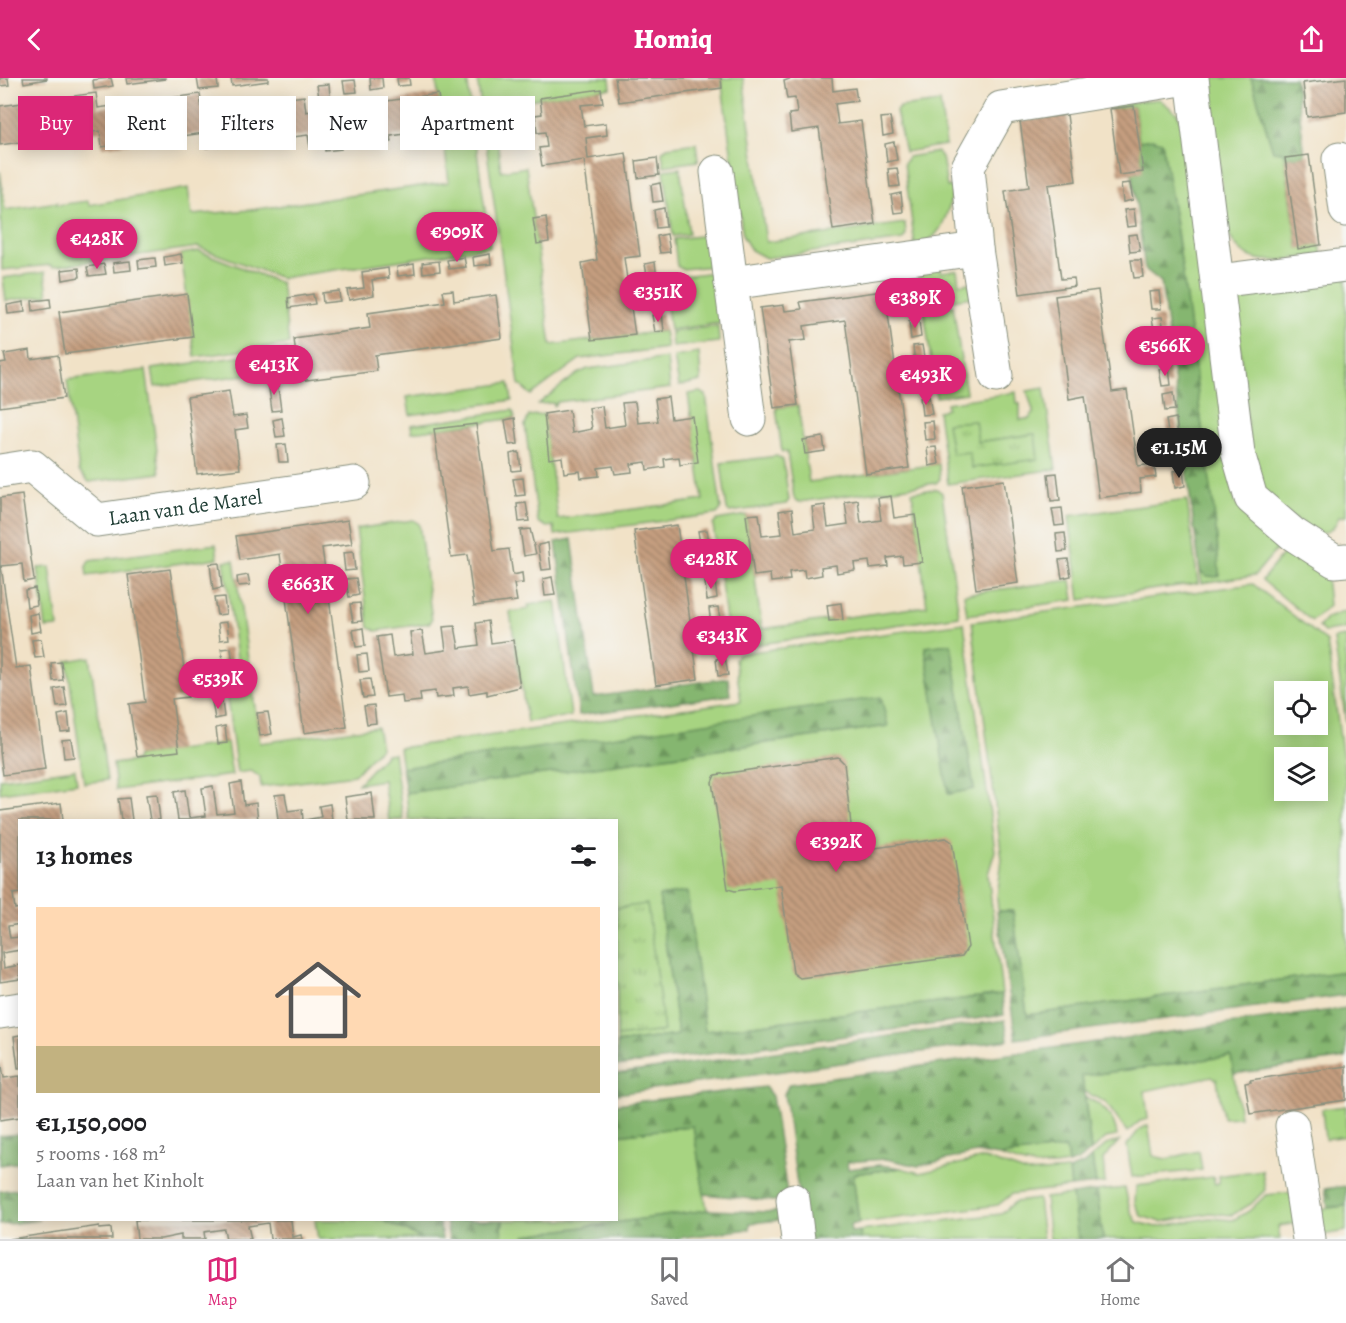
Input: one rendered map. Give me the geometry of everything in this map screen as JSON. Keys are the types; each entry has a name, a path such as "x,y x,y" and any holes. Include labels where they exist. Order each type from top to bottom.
{"street":[{"path":"996,376 976,249 968,166 1000,108 1190,78 1218,281 1238,453 1251,498 1293,534 1335,561 1346,560"},
{"path":"1339,159 1346,210"},
{"path":"717,172 749,419"},
{"path":"731,283 976,249"},
{"path":"1218,281 1346,265"},
{"name":"Laan van de Marel","path":"0,471 32,466 97,520 354,483"},
{"path":"0,1012 18,1009"},
{"path":"1292,1126 1309,1239"},
{"path":"793,1200 798,1239"}],"green space":[{"path":"436,78 467,78 469,96 438,96"},
{"path":"477,78 610,78 611,88 535,99 535,96 479,96"},
{"path":"721,78 743,78 766,242 905,223 906,234 903,240 766,258 751,250 743,237"},
{"path":"1208,78 1251,78 1273,150 1283,152 1285,158 1298,248 1320,245 1322,255 1281,260 1256,259 1245,254 1235,245 1228,232"},
{"path":"1251,78 1295,78 1305,156 1285,158 1283,152 1273,151"},
{"path":"1159,99 1178,114 1183,128 1235,503 1263,524 1260,528 1281,544 1255,575 1202,583 1200,571 1207,576 1218,576 1217,546 1178,237 1162,143 1139,141 1134,106 1110,109 1109,105"},
{"path":"940,102 946,145 905,152 896,111 900,107"},
{"path":"1152,139 1162,142 1179,246 1215,517 1219,575 1216,577 1207,576 1200,571 1161,282 1145,269 1132,173 1139,141"},
{"path":"696,143 698,161 664,166 662,152 667,147"},
{"path":"445,150 477,150 490,247 281,278 198,247 52,267 51,265 2,270 0,171 5,210 57,202 57,205 88,201 89,205 188,188 192,215 250,210 449,182"},
{"path":"487,150 498,150 501,171 526,167 551,345 664,331 667,348 580,359 531,395 519,384"},
{"path":"937,152 942,157 947,187 955,186 947,214 939,231 925,243 915,246 904,163 908,157"},
{"path":"680,168 689,234 673,236 664,170"},
{"path":"709,235 713,266 682,269 677,266 674,239"},
{"path":"199,251 281,283 289,344 195,357 181,254"},
{"path":"940,264 941,272 957,270 959,284 970,283 972,297 923,304 918,267"},
{"path":"1346,271 1346,516 1339,517 1328,531 1317,534 1265,500 1252,472 1236,305 1247,292"},
{"path":"45,272 48,295 6,301 3,278"},
{"path":"714,272 721,323 670,330 664,282 667,278"},
{"path":"953,305 966,393 936,397 924,310"},
{"path":"718,326 719,342 672,347 671,332"},
{"path":"287,350 289,369 155,387 152,369"},
{"path":"699,353 701,381 679,386 674,357"},
{"path":"667,358 670,388 557,402 554,406 553,403 538,404 577,374 588,369"},
{"path":"146,370 160,473 89,482 79,471 67,380"},
{"path":"509,383 512,400 410,415 407,397"},
{"path":"1044,388 1056,469 948,484 938,411 947,409 946,403 1016,392 1017,404 1020,403 1020,420 1031,418 1034,414 1027,391","holes":["1034,434 973,468 970,452 977,442"]},
{"path":"700,392 706,395 721,509 717,514 555,535 554,526 547,527 538,522 525,425 529,416 544,414 558,519 703,500 688,394"},
{"path":"798,405 809,482 939,464 940,479 936,483 799,502 794,498 787,452 782,452 776,408"},
{"path":"513,410 515,418 412,432 411,425"},
{"path":"975,421 978,442 1035,434 1038,459 972,468 969,452 952,454 947,423"},
{"path":"777,456 783,460 789,500 786,504 730,512 727,510 721,463"},
{"path":"937,489 942,493 959,616 730,648 713,525 717,520 746,515 762,629 927,606 912,492"},
{"path":"1187,500 1198,583 1080,600 1069,516"},
{"path":"413,520 419,524 432,620 429,623 376,631 369,627 356,529"},
{"path":"572,539 594,697 728,678 730,695 579,715 556,542"},
{"path":"216,544 218,558 87,576 86,567 89,561"},
{"path":"1287,549 1326,574 1329,606 1312,621 1262,580"},
{"path":"234,560 260,743 377,727 381,747 354,775 261,787 260,777 251,771 237,773 227,698 242,695 224,561"},
{"path":"50,567 58,627 46,628 38,568"},
{"path":"1071,580 1074,600 967,615 964,594"},
{"path":"1253,584 1327,642 1346,782 1346,971 1027,1015 1013,911 998,911 997,897 1002,859 972,622"},
{"path":"556,601 571,716 527,722 510,612 529,609 528,605"},
{"path":"1346,611 1346,629 1324,632 1319,627 1327,618"},
{"path":"964,623 995,851 988,874 1002,994 705,1031 686,892 659,896 678,1035 618,1043 618,819 409,819 406,793 888,726 402,768 399,748 741,701 735,659 738,654","holes":["951,644 974,789 949,794 925,647"]},
{"path":"1346,637 1346,723 1334,639"},
{"path":"951,644 974,789 948,794 925,647"},
{"path":"90,657 107,780 84,783 67,661"},
{"path":"881,697 888,726 406,793 402,768"},
{"path":"227,743 232,775 116,790 113,764 136,761 137,756"},
{"path":"394,753 403,819 389,819 383,780 358,784 386,754"},
{"path":"75,769 77,783 0,793 0,779"},
{"path":"687,892 705,1031 1002,994 1004,1015 618,1066 618,1043 678,1035 659,896"},
{"path":"647,904 664,1031 618,1037 618,908"},
{"path":"997,911 1013,911 1027,1015 1346,971 1346,995 1016,1039"},
{"path":"1346,1008 1346,1058 1234,1074 1231,1056 1082,1076 1091,1151 1078,1161 1068,1164 1066,1148 1000,1156 976,1153 918,1166 886,1159 847,1162 848,1169 880,1165 901,1168 853,1174 859,1223 850,1225 851,1232 860,1231 861,1239 805,1239 784,1094 789,1084"},
{"path":"1005,1020 1008,1040 618,1094 618,1074"},
{"path":"1231,1056 1240,1117 1223,1118 1217,1080 1212,1076 1145,1091 1148,1119 1140,1121 1127,1132 1106,1103 1084,1091 1082,1076"},
{"path":"765,1087 772,1096 788,1199 773,1201 704,1194 693,1126 618,1135 618,1104"},
{"path":"1085,1097 1097,1103 1107,1112 1114,1122 1117,1136 1106,1138 1091,1151"},
{"path":"1346,1106 1346,1136 1325,1139 1322,1109"},
{"path":"1148,1125 1153,1156 1166,1159 1199,1151 1202,1170 1132,1177 1127,1145 1139,1130"},
{"path":"693,1126 707,1210 526,1235 525,1239 501,1239 503,1221 618,1221 618,1135"},
{"path":"18,1134 18,1162 0,1165 0,1136"},
{"path":"1119,1141 1103,1159 1105,1183 1096,1184 1092,1157 1106,1145"},
{"path":"1066,1148 1068,1164 1059,1166 1034,1166 1000,1156"},
{"path":"1092,1157 1096,1184 1071,1187 1069,1170 1084,1164"},
{"path":"984,1158 1028,1173 1069,1170 1071,1187 1012,1194 998,1205 859,1223 853,1174 901,1168 920,1173"},
{"path":"1262,1170 1265,1190 1251,1204 1232,1215 1210,1213 1161,1222 1141,1216 1135,1203 1136,1186 1213,1177 1215,1184 1219,1183 1218,1176"},
{"path":"1346,1186 1346,1206 1328,1207 1325,1189"},
{"path":"1125,1188 1130,1210 1137,1222 1156,1227 1210,1218 1233,1220 1249,1211 1266,1195 1294,1192 1298,1223 1278,1226 1280,1239 1103,1239 1097,1191"},
{"path":"18,1189 18,1221 31,1221 0,1225 0,1191"},
{"path":"1097,1191 1103,1239 1078,1239 1072,1195"},
{"path":"1072,1195 1078,1239 1050,1239 1045,1198"},
{"path":"1038,1199 1043,1239 861,1239 860,1231 1001,1214 1015,1202"},
{"path":"1346,1206 1346,1231 1317,1236 1313,1210"},
{"path":"707,1210 770,1212 788,1210 790,1219 750,1223 750,1229 670,1239 525,1239 526,1235"},
{"path":"315,1221 386,1221 420,1239 318,1239"},
{"path":"384,1221 439,1221 442,1239 420,1239"},
{"path":"446,1221 503,1221 501,1239 449,1239"}],"building":[{"path":"0,78 8,78 9,85 0,86"},
{"path":"23,78 47,78 47,79 24,83"},
{"path":"111,78 113,86 94,89 93,80"},
{"path":"126,78 165,78 165,79 127,84"},
{"path":"197,78 217,79 218,88 199,90"},
{"path":"231,78 268,78 268,81 232,86"},
{"path":"370,78 382,78 383,88 371,90"},
{"path":"397,78 409,78 410,85 398,86"},
{"path":"615,78 721,78 722,88 619,102"},
{"path":"792,78 832,78 833,91 855,88 857,101 835,104 838,124 861,121 875,224 833,230 819,128 791,132 789,114 797,113 795,98 787,99 784,81"},
{"path":"1346,78 1346,112 1307,117 1303,83"},
{"path":"355,80 357,92 345,93 343,81"},
{"path":"329,84 330,96 319,96 317,85"},
{"path":"601,89 603,103 581,105 584,126 606,123 607,135 586,138 588,159 626,153 640,256 624,258 635,335 592,340 582,263 597,260 584,160 542,166 539,148 547,147 545,132 537,133 535,115 542,114 540,98"},
{"path":"96,93 98,108 105,107 105,147 102,147 100,131 93,132 93,96 74,96"},
{"path":"200,94 199,134 187,135 185,96"},
{"path":"304,96 306,112 308,112 308,135 296,137 296,97"},
{"path":"400,99 400,135 391,136 392,142 388,143 388,101"},
{"path":"18,104 18,142 0,145 0,106"},
{"path":"1134,106 1143,172 1119,175 1110,109"},
{"path":"1067,115 1076,181 1048,185 1061,279 1074,278 1075,286 1020,294 1005,191 1029,187 1020,121"},
{"path":"890,117 893,134 883,136 881,118"},
{"path":"894,142 897,160 887,162 885,144"},
{"path":"1309,155 1321,245 1298,249 1285,158"},
{"path":"657,158 659,175 638,178 636,161"},
{"path":"897,168 900,186 890,187 888,169"},
{"path":"660,183 663,201 653,202 651,185"},
{"path":"1130,183 1133,200 1123,202 1121,184"},
{"path":"901,193 903,212 894,213 891,195"},
{"path":"664,208 666,227 656,228 654,210"},
{"path":"1134,209 1136,226 1127,227 1124,210"},
{"path":"546,217 549,242 537,244 533,219"},
{"path":"667,234 670,252 660,253 657,236"},
{"path":"1137,234 1140,251 1130,252 1128,235"},
{"path":"181,254 183,263 165,266 164,257"},
{"path":"490,254 491,264 474,266 473,257"},
{"path":"464,257 466,267 449,269 447,260"},
{"path":"155,258 156,267 139,269 138,260"},
{"path":"1131,260 1141,260 1143,277 1134,278"},
{"path":"130,261 131,270 114,272 113,263"},
{"path":"439,261 440,271 423,273 422,263"},
{"path":"655,262 657,280 648,281 645,264"},
{"path":"104,264 106,274 89,276 87,267"},
{"path":"414,264 415,274 398,276 397,267"},
{"path":"79,268 80,277 63,280 62,270"},
{"path":"388,268 389,278 372,280 374,295 349,300 347,290 364,288 362,272"},
{"path":"914,287 917,310 888,314 909,468 866,474 845,320 804,326 806,340 789,342 798,405 774,408 760,308 784,305 785,311 802,309 800,302"},
{"path":"658,288 661,305 651,306 649,289"},
{"path":"453,290 454,301 496,295 502,338 375,355 377,371 299,381 294,339 370,328 368,313 445,302 443,291"},
{"path":"1098,290 1112,392 1127,390 1138,466 1154,464 1156,477 1140,479 1141,492 1099,498 1085,396 1069,399 1055,296"},
{"path":"339,291 340,301 323,303 322,293"},
{"path":"1159,291 1161,309 1151,309 1149,292"},
{"path":"187,294 193,337 65,354 59,312"},
{"path":"313,294 315,304 289,308 288,298"},
{"path":"50,299 51,308 33,311 32,301"},
{"path":"24,302 25,312 8,314 7,305"},
{"path":"662,313 664,331 655,332 652,315"},
{"path":"1162,317 1164,334 1155,335 1152,318"},
{"path":"919,320 921,337 911,339 909,321"},
{"path":"1165,342 1168,359 1158,360 1156,343"},
{"path":"922,345 925,363 915,364 913,346"},
{"path":"30,350 31,359 58,355 64,398 0,407 0,363 6,362 4,354"},
{"path":"1169,368 1171,385 1162,386 1159,369"},
{"path":"926,370 928,388 918,389 916,372"},
{"path":"277,380 281,410 272,411 268,381"},
{"path":"229,391 233,417 246,415 248,428 235,430 240,469 197,474 187,397"},
{"path":"1173,393 1175,410 1165,411 1163,395"},
{"path":"929,396 932,414 922,415 920,397"},
{"path":"668,397 671,419 692,416 698,462 680,465 679,457 664,459 665,467 647,470 646,462 631,464 632,472 615,474 613,466 598,468 599,476 581,478 580,471 564,473 562,457 549,459 544,414 569,410 572,433 592,429 589,408 602,406 605,428 625,425 622,403 635,402 638,423 658,421 655,399"},
{"path":"282,418 285,436 276,437 273,420"},
{"path":"515,418 518,444 509,445 505,420"},
{"path":"1176,418 1178,435 1169,437 1166,420"},
{"path":"933,421 935,439 925,440 923,422"},
{"path":"476,424 494,551 509,549 513,575 522,573 523,583 514,584 517,601 474,606 467,555 451,557 434,429"},
{"path":"823,437 825,451 805,454 803,440"},
{"path":"286,444 288,462 279,462 277,445"},
{"path":"1179,444 1182,461 1172,462 1170,445"},
{"path":"936,447 939,464 929,466 927,448"},
{"path":"519,452 521,470 512,471 510,454"},
{"path":"1183,470 1185,486 1175,488 1173,471"},
{"path":"1057,473 1060,500 1051,501 1048,474"},
{"path":"523,478 525,495 516,496 513,479"},
{"path":"1004,480 1018,583 976,589 962,486"},
{"path":"22,495 34,580 24,582 22,564 1,566 16,668 31,666 45,769 3,775 0,752 0,498"},
{"path":"891,496 894,518 915,515 922,562 903,564 902,556 887,558 888,566 870,568 869,561 854,563 855,570 837,573 836,565 821,567 822,575 805,578 804,570 789,572 790,580 771,582 770,574 754,576 746,515 759,514 762,536 782,534 779,511 792,509 795,532 815,529 812,507 825,505 828,527 848,524 845,502 858,500 861,523 881,520 878,498"},
{"path":"526,503 529,521 519,522 517,504"},
{"path":"1062,508 1064,525 1055,526 1052,509"},
{"path":"348,520 352,544 322,548 347,727 304,733 280,554 240,560 236,536"},
{"path":"677,525 698,679 656,685 634,531"},
{"path":"530,529 536,554 524,556 520,530"},
{"path":"707,530 710,548 701,549 698,531"},
{"path":"1065,533 1067,551 1058,552 1056,534"},
{"path":"548,543 551,569 542,570 538,545"},
{"path":"353,552 355,570 345,571 343,553"},
{"path":"711,556 714,573 704,575 702,557"},
{"path":"1068,559 1071,576 1062,578 1059,560"},
{"path":"219,563 222,588 213,590 210,564"},
{"path":"170,569 188,697 172,699 179,751 137,756 129,704 145,702 128,575"},
{"path":"248,575 250,585 238,586 237,577"},
{"path":"552,577 555,595 545,596 543,579"},
{"path":"356,578 359,595 349,597 346,579"},
{"path":"715,581 717,598 707,600 705,582"},
{"path":"35,588 37,605 27,607 25,590"},
{"path":"224,597 226,614 217,615 214,598"},
{"path":"360,603 362,621 353,622 350,604"},
{"path":"841,603 843,620 829,621 827,605"},
{"path":"718,607 721,624 711,625 709,608"},
{"path":"38,613 41,631 31,633 29,615"},
{"path":"488,621 491,643 513,640 520,687 487,695 487,691 469,694 468,686 453,688 454,696 436,698 435,691 420,693 421,701 403,703 402,695 386,697 377,637 390,635 393,657 413,654 410,632 422,631 426,653 446,650 443,627 455,626 459,648 479,645 476,623"},
{"path":"227,622 229,639 220,640 218,623"},
{"path":"363,628 365,646 356,647 353,630"},
{"path":"722,632 724,649 714,650 712,633"},
{"path":"41,639 44,657 35,658 32,640"},
{"path":"231,648 233,665 224,666 221,649"},
{"path":"367,654 369,671 359,672 357,655"},
{"path":"725,657 728,675 718,676 716,659"},
{"path":"61,662 63,680 53,681 51,663"},
{"path":"234,673 236,690 227,691 225,674"},
{"path":"370,679 373,697 363,698 360,680"},
{"path":"64,687 67,706 57,707 54,689"},
{"path":"222,701 224,717 215,719 212,702"},
{"path":"374,705 376,723 367,724 364,706"},
{"path":"268,712 272,734 260,736 257,713"},
{"path":"68,713 70,731 61,732 58,715"},
{"path":"225,726 227,743 218,744 216,728"},
{"path":"71,739 74,757 64,758 62,740"},
{"path":"838,757 844,763 854,851 946,838 952,842 968,947 962,956 800,978 793,973 781,885 735,891 728,889 712,782 715,775"},
{"path":"241,782 244,805 256,803 258,819 178,819 174,792 185,790 189,818 206,816 202,788 213,786 217,814 234,812 230,784"},
{"path":"372,793 375,819 348,819 345,797"},
{"path":"157,794 160,819 150,819 146,795"},
{"path":"285,794 288,811 302,809 303,819 278,819 275,795"},
{"path":"129,798 132,819 121,819 118,799"},
{"path":"61,803 63,819 18,819 18,893 13,894 15,909 18,908 18,924 8,926 10,938 18,937 18,950 2,953 4,968 18,965 18,979 0,982 0,811"},
{"path":"330,804 332,819 310,819 321,817 319,806"},
{"path":"18,1035 18,1068 14,1036"},
{"path":"1,1060 4,1078 18,1076 18,1117 0,1120"},
{"path":"1346,1066 1346,1100 1250,1114 1245,1083 1251,1082 1250,1080"},
{"path":"135,1221 291,1221 293,1237 301,1235 302,1239 270,1239 268,1223 248,1226 251,1239 226,1239 224,1229 204,1232 205,1239 181,1239 181,1235 161,1239 137,1239"},
{"path":"99,1226 99,1229 111,1228 112,1239 10,1239"}]}
